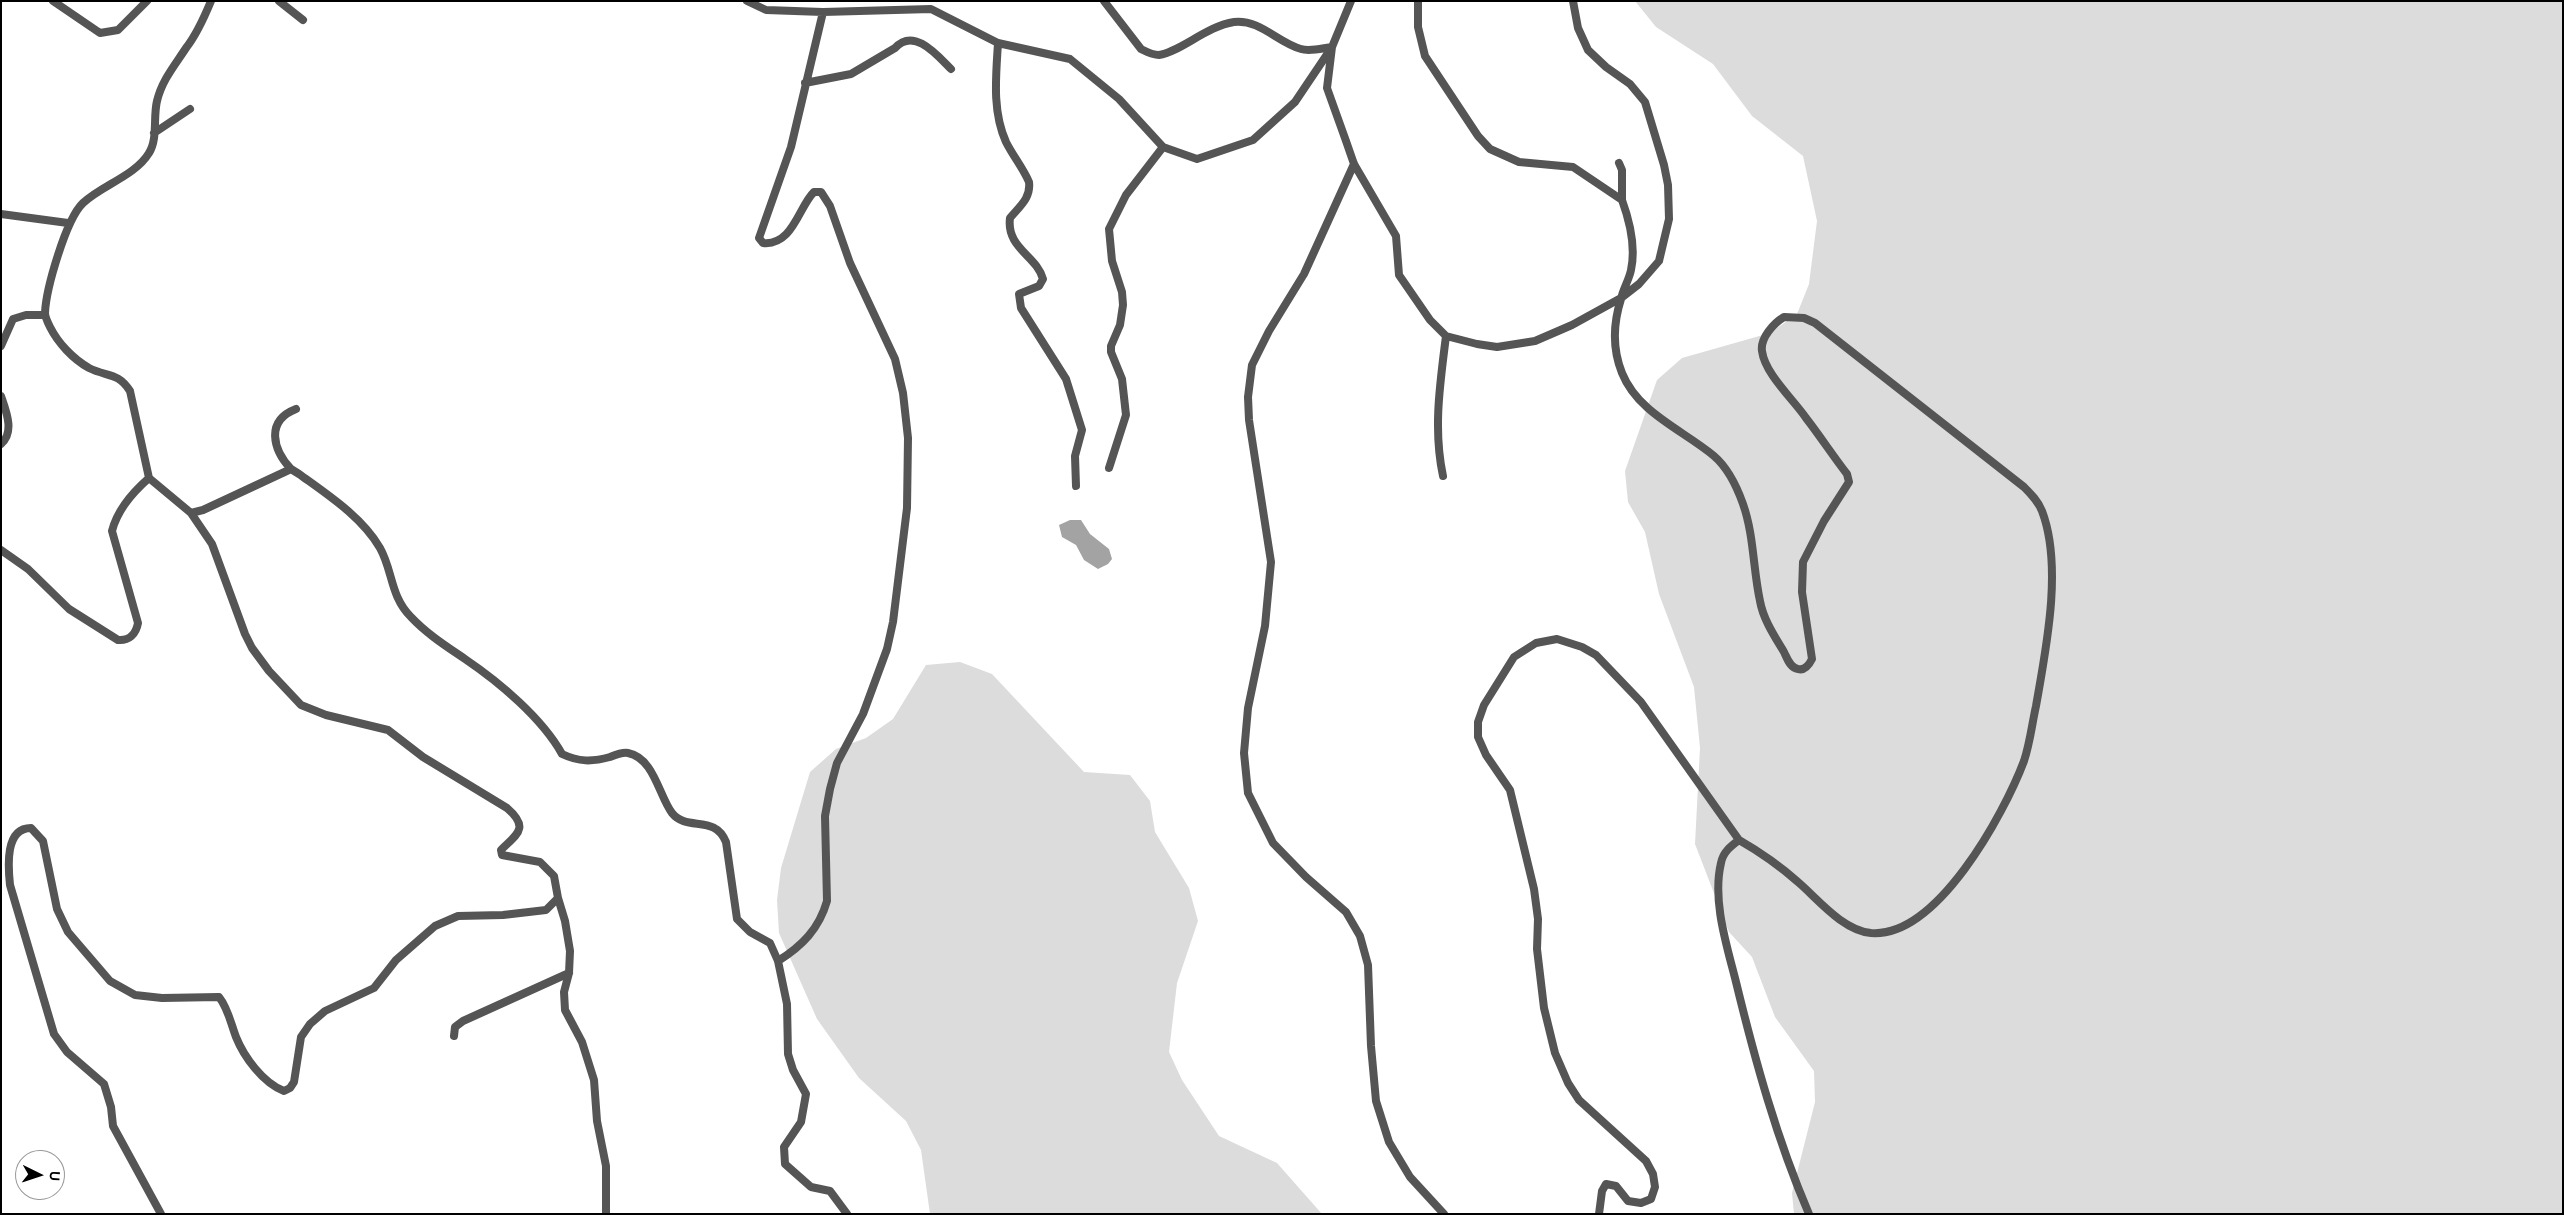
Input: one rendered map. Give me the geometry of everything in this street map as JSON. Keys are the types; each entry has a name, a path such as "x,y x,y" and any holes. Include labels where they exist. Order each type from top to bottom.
{"street":[{"path":"53,1 100,33 118,30 147,1"},
{"path":"211,1 197,32 166,78 157,100 153,142 148,156 82,204 68,223 46,300 45,316 58,340 72,355 88,367 117,377 127,387 140,432 149,478 191,513 212,544 244,634 278,681 301,704 317,712 388,730 423,757 507,808 514,815 520,828 518,836 501,850 502,856 540,862 554,876 569,937 569,973 564,992 565,1010 582,1042 594,1080 597,1121 606,1166 606,1214"},
{"path":"279,1 303,20"},
{"path":"747,1 766,10 823,12 931,9 998,43 1070,59 1119,99 1163,147 1197,159 1253,140 1295,102 1332,47 1351,1"},
{"path":"1104,1 1141,49 1148,53 1158,55 1168,52 1196,36 1235,22 1245,22 1261,28 1302,50 1332,47"},
{"path":"1418,1 1418,27 1425,56 1478,136 1490,149 1519,162 1573,167 1622,200"},
{"path":"1332,47 1327,88 1354,164 1396,236 1399,275 1430,320 1446,336 1497,347 1534,341 1572,325 1621,298 1639,284 1659,260 1669,219 1668,185 1656,132 1645,102 1630,84 1606,67 1588,50 1578,28 1573,1"},
{"path":"778,961 794,951 815,930 827,901 825,816 830,789 838,763 863,714 886,649 893,622 907,508 908,438 903,393 895,359 850,263 830,206 821,192 814,192 788,232 772,242 763,243 759,238 791,147 823,12"},
{"path":"805,83 851,74 895,48 900,42 909,41 925,45 951,69"},
{"path":"998,43 994,89 1002,128 1006,141 1029,182 1030,189 1027,199 1010,218 1010,229 1018,246 1043,279 1039,286 1021,292 1018,298 1021,308 1066,380 1082,430 1075,456 1076,486"},
{"path":"154,133 190,109"},
{"path":"1109,468 1126,415 1122,379 1111,352 1111,346 1120,324 1123,305 1120,284 1112,261 1109,229 1126,196 1163,147"},
{"path":"1599,1214 1602,1191 1606,1184 1616,1186 1628,1201 1642,1203 1651,1199 1654,1193 1654,1180 1646,1161 1579,1100 1568,1083 1551,1036 1544,1008 1537,949 1538,919 1534,889 1510,790 1486,755 1478,737 1478,722 1484,705 1514,657 1536,643 1557,639 1582,647 1596,656 1641,702 1739,840 1776,864 1823,906 1856,929 1870,933 1889,932 1919,918 1929,910 1956,878 1988,836 2025,759 2041,678 2052,582 2046,523 2042,509 2024,487 1826,331 1804,318 1784,317 1772,327 1761,348 1764,359 1782,388 1806,417 1849,477 1847,487 1824,521 1803,562 1802,592 1812,659 1804,668 1796,669 1792,667 1772,632 1760,603 1744,505 1733,480 1715,457 1662,420 1637,397 1622,374 1614,343 1621,298 1631,269 1633,245 1632,233 1622,200 1622,170 1619,163"},
{"path":"1354,164 1304,274 1269,331 1252,365 1248,397 1249,420 1272,562 1265,626 1248,708 1244,753 1248,793 1273,843 1306,877 1346,912 1360,936 1368,965 1371,1046 1376,1101 1389,1142 1410,1177 1444,1214"},
{"path":"1,214 68,223"},
{"path":"1,346 13,319 26,316 45,316"},
{"path":"1443,476 1437,447 1439,386 1446,336"},
{"path":"1,396 9,426 8,437 1,444"},
{"path":"296,409 286,413 279,419 275,443 279,456 291,469 348,511 374,540 381,550 396,596 410,617 531,714 555,742 562,754 583,762 628,753 636,756 649,770 671,812 677,819 715,828 722,834 726,842 737,919 750,932 770,943 778,961 787,1004 788,1054 793,1070 806,1094 801,1122 784,1147 783,1156 785,1164 811,1187 830,1191 847,1214"},
{"path":"191,513 203,510 291,469"},
{"path":"1,550 28,569 69,609 118,640 124,640 133,635 138,622 112,531 115,520 124,506 149,478"},
{"path":"161,1214 113,1126 111,1107 104,1084 66,1052 54,1034 10,885 9,868 13,840 17,832 22,828 31,828 43,841 57,909 68,932 110,981 131,993 146,996 219,997 244,1053 266,1079 276,1088 284,1091 290,1088 294,1082 301,1037 310,1024 325,1011 374,988 396,960 435,926 458,916 503,915 546,910 558,898"},
{"path":"1739,840 1729,847 1721,862 1720,891 1724,932 1753,1051 1791,1172 1809,1214"},
{"path":"454,1036 455,1027 463,1021 569,973"}],"shaded area":[{"path":"1635,1 2563,1 2563,1214 1794,1214 1792,1193 1815,1102 1814,1071 1775,1017 1752,957 1729,932 1695,844 1700,748 1694,687 1659,594 1645,532 1628,502 1625,471 1657,380 1682,358 1770,333 1797,314 1809,284 1817,221 1803,156 1752,116 1713,64 1656,27"},
{"path":"1070,520 1081,520 1090,534 1109,549 1112,559 1108,564 1098,569 1084,560 1076,545 1062,537 1059,525"},
{"path":"960,662 992,674 1084,772 1130,775 1150,801 1155,832 1189,888 1198,921 1177,983 1169,1052 1182,1080 1219,1136 1277,1163 1322,1214 930,1214 921,1150 906,1121 859,1078 817,1019 779,933 777,900 781,868 810,772 836,749 866,738 893,719 926,665"}]}
